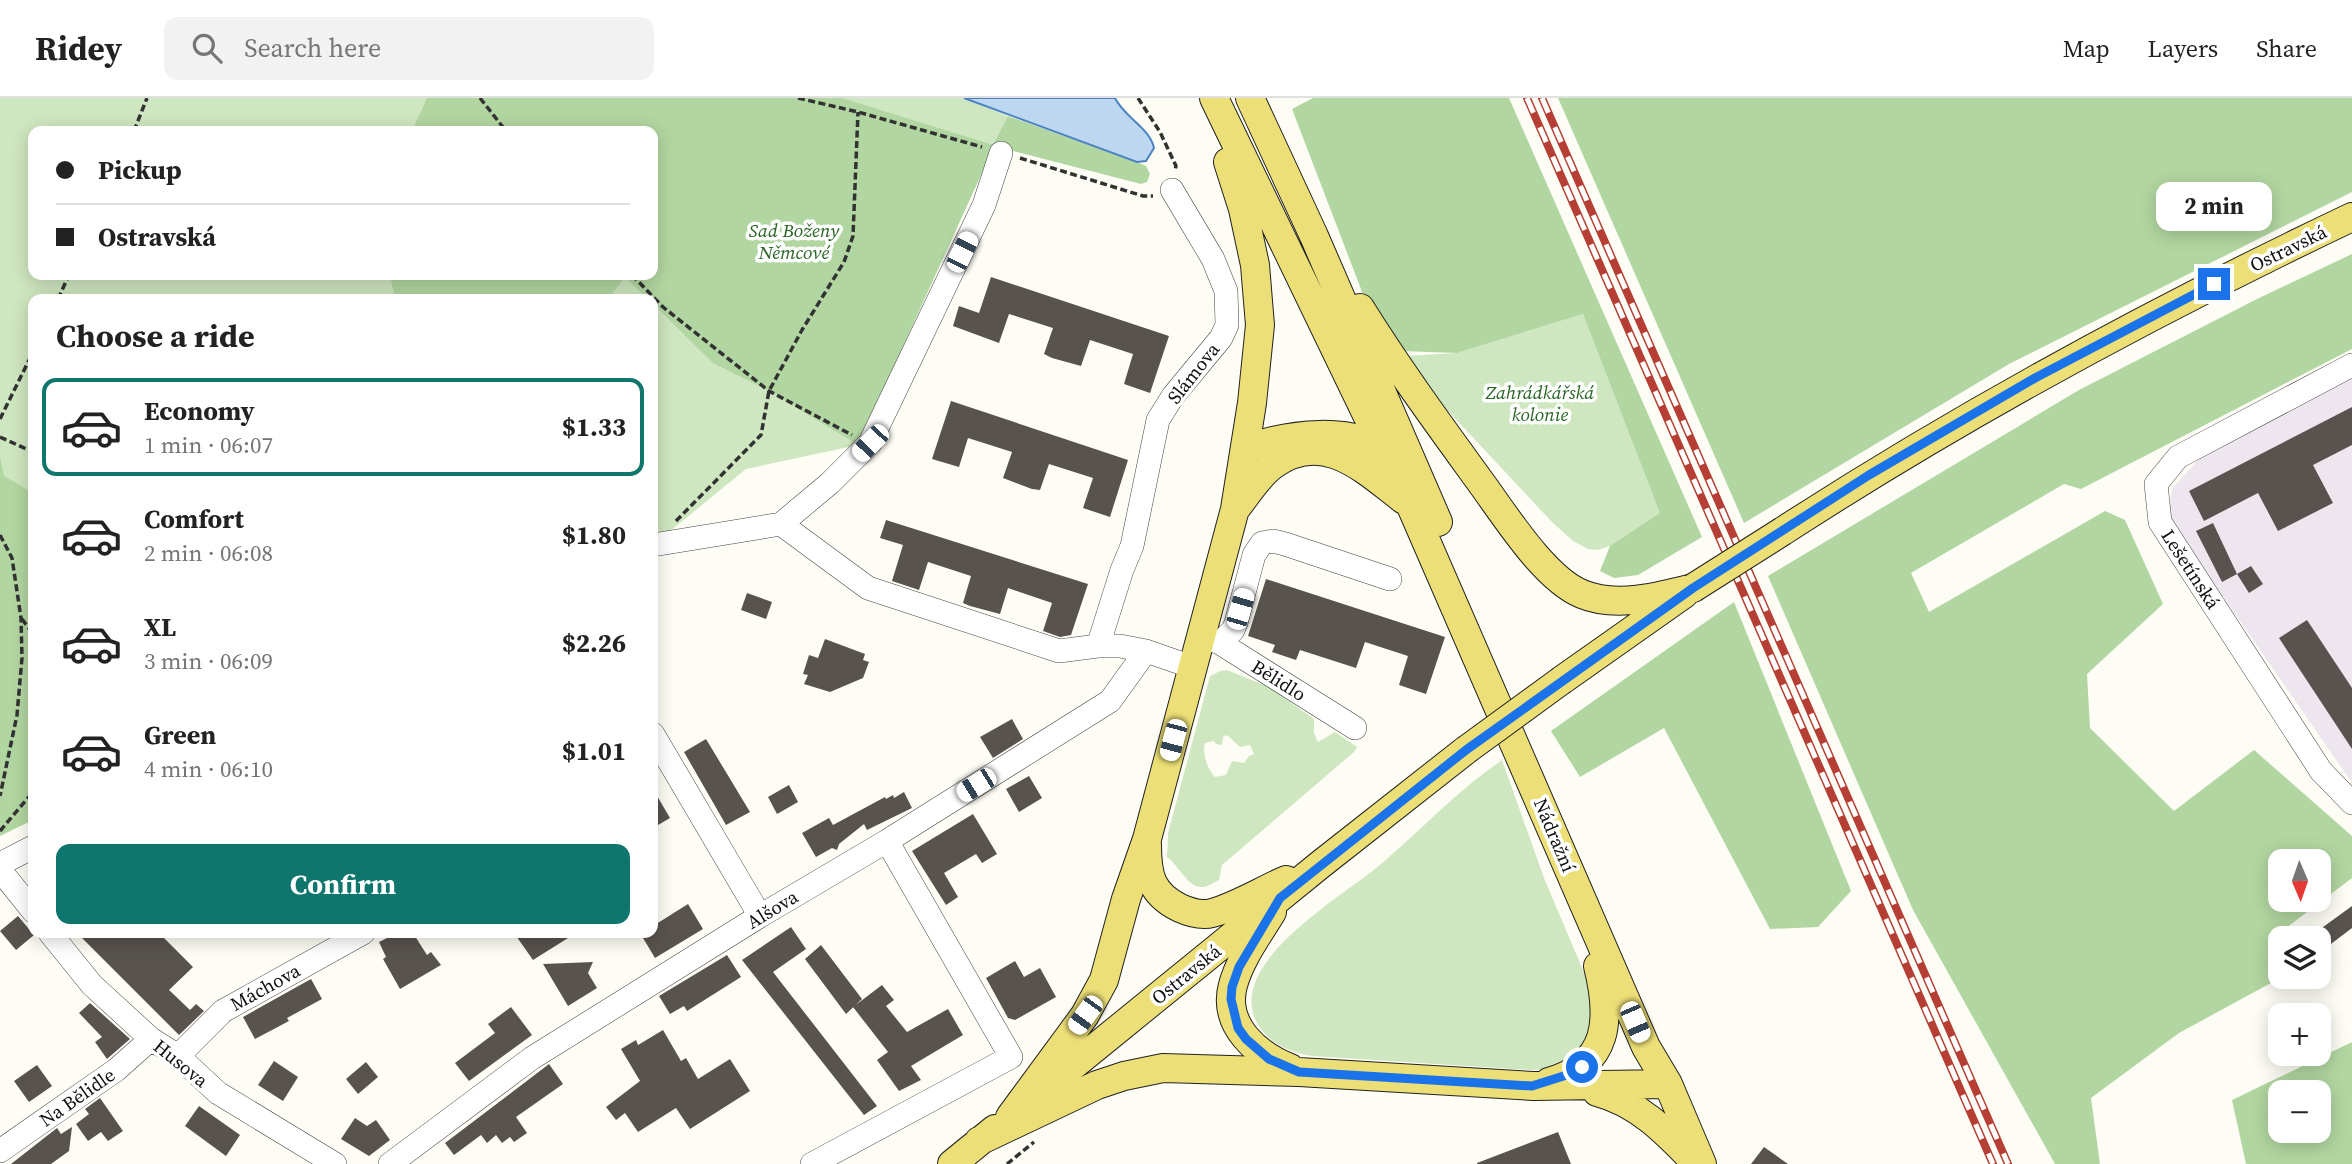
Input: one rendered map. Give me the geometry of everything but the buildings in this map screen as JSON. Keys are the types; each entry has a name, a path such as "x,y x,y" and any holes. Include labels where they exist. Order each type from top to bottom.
{"main road":[{"path":"1010,1117 1085,1015 1100,989 1147,839 1192,667 1211,639 1245,449 1256,376 1260,325 1255,265 1243,209 1206,98"},
{"path":"1214,98 1384,450 1416,495"},
{"path":"979,1141 1097,1085 1150,1070 1215,1068 1532,1086 1668,1084 1658,1042 1524,721 1416,495 1314,236 1250,98"},
{"name":"Ostravská","path":"952,1164 1321,864 1466,750 1693,588 1869,475 2035,378 2192,294 2352,217"},
{"path":"1314,236 1423,404 1510,523 1557,578 1580,594 1595,598 1631,599 1693,588"},
{"path":"1245,449 1273,439 1304,434 1347,437 1384,450"},
{"path":"1235,509 1273,465 1312,450 1345,457 1416,495"},
{"name":"Nádražní","path":"1416,495 1580,896 1646,1047 1668,1084 1700,1164"},
{"path":"1147,839 1147,867 1153,884 1171,903 1195,913 1214,912 1321,864"},
{"path":"1532,1086 1573,1073 1582,1067 1596,1051 1606,1022 1605,996 1580,896"},
{"path":"1280,898 1239,967 1231,999 1238,1028 1246,1039 1269,1059 1299,1072"},
{"path":"1567,1086 1628,1102 1654,1121 1700,1164"}],"street":[{"path":"658,544 781,524 830,483 870,443 984,205 1001,153"},
{"name":"Slámova","path":"1098,646 1132,546 1158,420 1173,396 1221,338 1227,325 1226,291 1213,259 1171,190"},
{"name":"Lešetínská","path":"2352,365 2178,457 2156,484 2160,522 2322,771 2352,803"},
{"path":"781,524 868,588 1059,651 1120,646 1146,651 1192,667"},
{"path":"1211,639 1233,630 1254,555 1262,543 1273,541 1285,544 1390,579"},
{"name":"Bělidlo","path":"1211,639 1355,728"},
{"name":"Alšova","path":"390,1164 532,1058 1110,701 1146,651"},
{"path":"661,767 760,916"},
{"path":"812,1164 1011,1057 887,841"},
{"path":"0,864 28,850"},
{"path":"0,870 28,905"},
{"name":"Husova","path":"54,938 92,985 151,1039 178,1056 218,1093 335,1164"},
{"name":"Máchova","path":"178,1056 223,1011 354,938"},
{"name":"Na Bělidle","path":"0,1152 116,1070 151,1039"}],"path":[{"path":"136,126 148,98"},
{"path":"480,98 502,126"},
{"path":"798,98 858,112 1143,196 1156,196 1171,190 1176,166 1160,132 1138,98"},
{"path":"672,524 761,435 769,391 802,330 844,262 853,236 858,112"},
{"path":"637,280 650,294"},
{"path":"658,302 769,391 870,443"},
{"path":"0,419 28,362"},
{"path":"0,437 28,450"},
{"path":"0,535 12,558 21,618 22,658 17,715 0,796"},
{"path":"21,618 28,627"},
{"path":"0,831 28,798"},
{"path":"1007,1164 1041,1137"}],"shaded area":[{"path":"2352,376 2352,783 2168,517 2172,489 2205,452"}],"green space":[{"name":"Sad Boženy Němcové","path":"0,98 964,98 1008,116 858,445 746,469 658,541 658,294 28,294 28,821 0,835"},
{"path":"427,98 842,98 993,145 1008,116 1137,162 1146,166 1150,174 1147,182 1141,184 994,146 858,445 769,391 713,363 658,309 658,294 643,294 628,280 658,280 658,126 414,126"},
{"path":"1313,98 1509,98 1702,537 1638,575 1614,578 1600,571 1610,546 1660,513 1583,314 1457,353 1401,351 1369,310 1292,109"},
{"path":"1558,98 2352,98 2352,192 2009,364 1744,523"},
{"path":"2352,254 2352,349 2081,489 2064,484 1911,573 1929,612 2105,511 2125,520 2163,604 2087,674 2090,728 2174,811 2254,750 2352,836 2352,878 2331,894 2331,849 2268,849 2268,912 2307,912 2289,926 2268,926 2268,985 2179,1033 2091,1098 2100,1164 2055,1164 1913,910 1768,576 2079,390"},
{"path":"391,280 623,280 612,294 394,294"},
{"name":"Zahrádkářská kolonie","path":"1583,314 1661,514 1610,546 1598,550 1588,549 1573,541 1552,522 1437,399 1405,356 1457,353"},
{"path":"0,457 4,476 28,490 28,822 0,836"},
{"path":"1734,602 1851,891 1818,927 1770,929 1664,728 1580,777 1551,731"},
{"path":"1227,670 1269,687 1314,719 1314,733 1318,742 1335,732 1357,747 1222,865 1219,880 1198,887 1167,857 1168,833 1210,676","holes":["1227,735 1240,747 1250,745 1254,754 1244,763 1232,761 1226,775 1215,777 1206,761 1205,743 1214,741 1222,745 1223,737"]},
{"path":"1502,760 1544,878 1591,989 1591,1030 1583,1048 1569,1062 1548,1069 1530,1070 1312,1056 1287,1049 1272,1041 1256,1021 1252,998 1258,976 1273,953 1294,932 1381,864 1455,797"},
{"path":"2352,1042 2352,1164 2246,1164 2232,1100 2268,1083 2268,1143 2331,1143 2331,1080 2273,1080 2302,1066 2331,1066 2331,1052"}],"water":[{"path":"964,98 1115,98 1147,134 1154,148 1146,161 1137,162"}],"railway":[{"path":"1527,98 1993,1164"},
{"path":"1542,98 2008,1164"}],"route":[{"path":"1582,1067 1573,1073 1532,1086 1299,1072 1269,1059 1246,1039 1238,1028 1233,1013 1232,987 1239,967 1280,898 1466,750 1562,680 1693,588 1869,475 2035,378 2214,284"}]}
